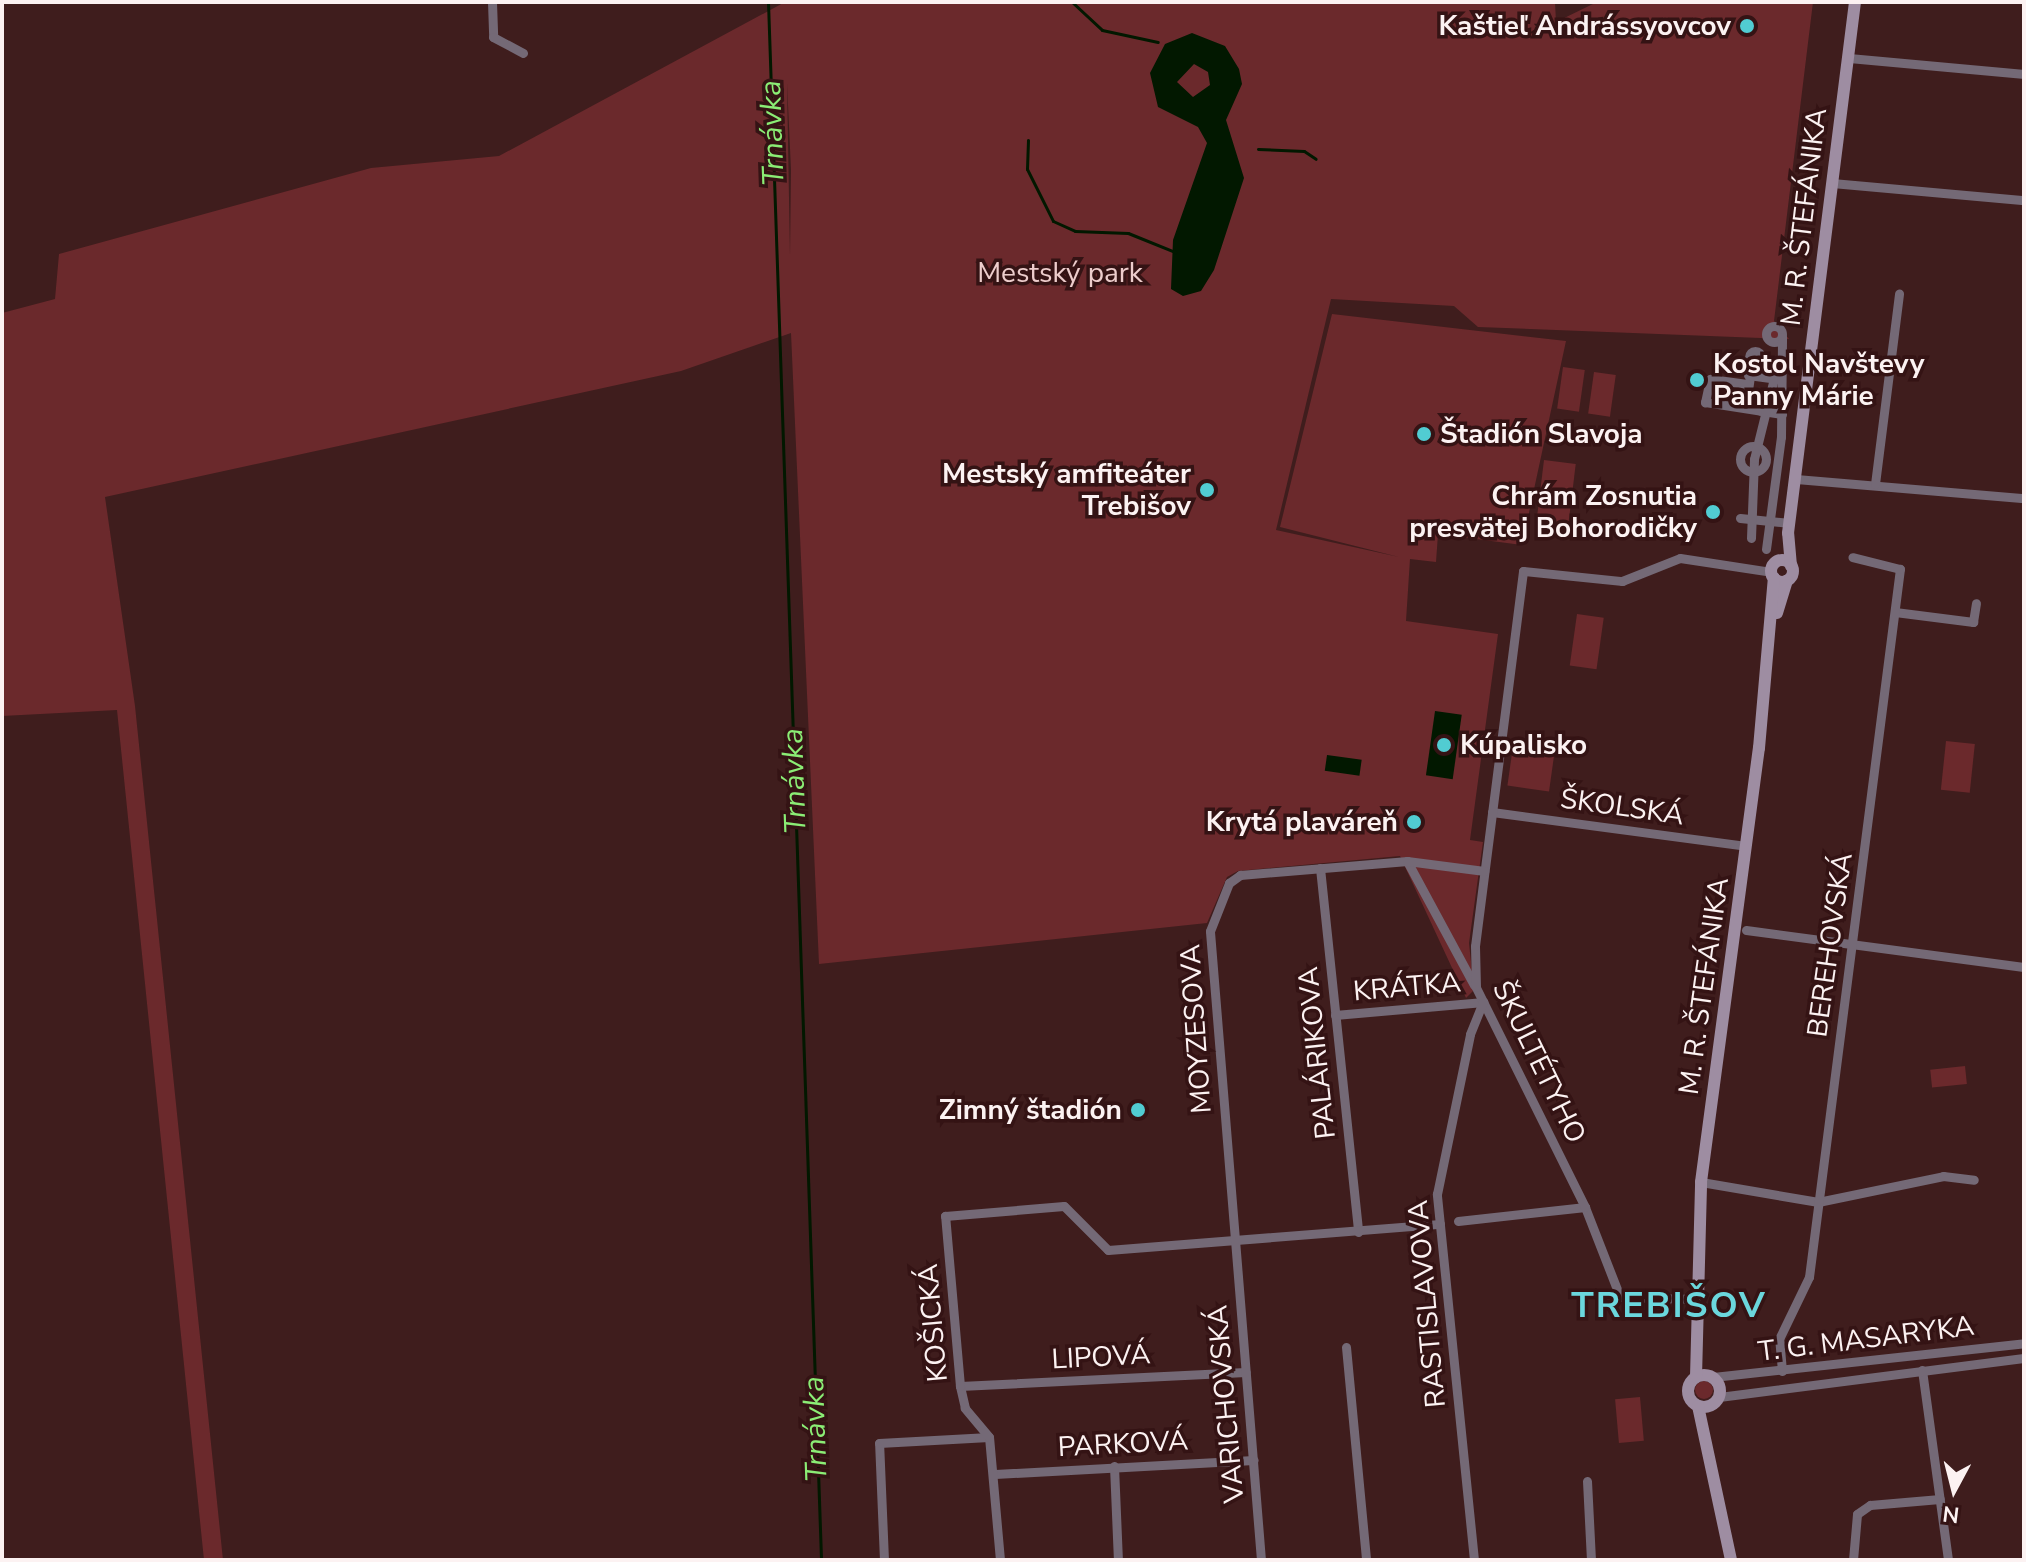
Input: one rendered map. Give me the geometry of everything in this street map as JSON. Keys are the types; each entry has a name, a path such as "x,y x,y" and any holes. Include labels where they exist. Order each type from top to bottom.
{"street":[{"path":"492,2 493,37 523,53"},
{"name":"M. R. ŠTEFÁNIKA","path":"1705,1376 1698,1358 1696,1299 1701,1182 1746,846 1777,573 1789,528 1796,479 1855,2"},
{"path":"1849,58 2024,74"},
{"path":"1832,183 2024,200"},
{"path":"1875,484 1899,294"},
{"path":"1762,411 1750,370 1749,354 1758,352 1769,340 1773,326 1782,337 1778,379 1782,414 1766,549"},
{"path":"1779,366 1710,379 1705,402 1782,414"},
{"path":"1750,370 1778,379"},
{"path":"1751,538 1756,447 1762,411 1778,379"},
{"path":"1754,472 1780,443"},
{"path":"1756,447 1774,481"},
{"path":"1796,479 2024,498"},
{"path":"1740,518 1769,521 1789,528"},
{"name":"M. R. ŠTEFÁNIKA","path":"1777,573 1791,566 1789,528"},
{"name":"BEREHOVSKÁ","path":"1793,1385 1779,1339 1809,1277 1900,569 1852,557"},
{"name":"ŠKULTÉTYHO","path":"1696,1299 1620,1297 1585,1207 1476,987 1484,871 1523,571 1622,581 1680,558 1777,573"},
{"path":"1895,612 1973,622 1976,603"},
{"name":"ŠKOLSKÁ","path":"1492,812 1746,846"},
{"path":"1407,861 1476,987"},
{"name":"MOYZESOVA","path":"1234,1243 1210,931 1233,878 1407,861 1484,871"},
{"name":"PALÁRIKOVA","path":"1320,868 1358,1232"},
{"path":"1746,930 1853,948 2024,967"},
{"name":"KRÁTKA","path":"1335,1015 1483,1002"},
{"name":"RASTISLAVOVA","path":"1474,1560 1440,1224 1440,1180 1483,1002"},
{"path":"1701,1182 1818,1202 1943,1176 1974,1180"},
{"name":"KOŠICKÁ","path":"1000,1560 995,1474 989,1437 965,1408 960,1386 945,1216 1064,1206 1108,1250 1234,1243"},
{"path":"1458,1221 1585,1207"},
{"path":"1234,1243 1440,1224"},
{"name":"VARICHOVSKÁ","path":"1234,1243 1261,1560"},
{"name":"T. G. MASARYKA","path":"1705,1376 1787,1371 2024,1343"},
{"path":"1346,1347 1366,1560"},
{"path":"1950,1352 1951,1366"},
{"name":"T. G. MASARYKA","path":"1716,1401 1793,1385 2024,1358"},
{"path":"1887,1359 1889,1374"},
{"path":"1922,1370 1948,1560"},
{"name":"LIPOVÁ","path":"960,1386 1246,1372"},
{"path":"1707,1422 1716,1401 1705,1376 1687,1392 1707,1422 1731,1560"},
{"path":"1698,1406 1716,1401"},
{"path":"884,1560 879,1443 989,1437"},
{"name":"PARKOVÁ","path":"995,1474 1254,1460"},
{"path":"1114,1466 1118,1560"},
{"path":"1587,1481 1591,1560"},
{"path":"1853,1560 1857,1514 1870,1505 1940,1499"}],"green space":[{"name":"Mestský park","path":"785,2 1555,2 1556,22 1597,2 1813,2 1774,321 1789,339 1478,327 1454,306 1331,299 1276,530 1399,557 1280,527 1332,314 1566,341 1522,545 1438,534 1436,562 1410,559 1406,621 1498,634 1470,840 1483,842 1469,943 1474,990 1466,998 1400,856 1238,871 1227,877 1207,923 819,964 791,333 681,371 105,497 135,706 223,1560 204,1560 117,710 2,716 2,313 55,299 59,254 371,168 499,156","holes":["787,83 791,170 790,256"]},
{"path":"1563,367 1585,370 1579,412 1557,409"},
{"path":"1594,372 1616,375 1610,417 1588,414"},
{"path":"1544,460 1576,464 1568,523 1537,520"},
{"path":"1577,614 1604,618 1597,669 1570,665"},
{"path":"1946,741 1975,744 1970,793 1941,790"},
{"path":"1513,746 1555,752 1549,791 1507,786"},
{"path":"1965,1066 1967,1084 1932,1088 1930,1070"},
{"path":"1700,1381 1708,1381 1713,1390 1711,1397 1700,1399 1695,1394 1695,1386"},
{"path":"1640,1397 1644,1441 1619,1443 1615,1399"}],"shaded area":[{"path":"1192,33 1225,46 1239,69 1242,84 1226,120 1244,178 1214,270 1201,291 1183,296 1171,289 1173,240 1207,143 1198,127 1158,107 1150,73 1165,44","holes":["1194,64 1208,72 1210,85 1193,97 1177,82"]},
{"name":"Kúpalisko","path":"1435,711 1462,715 1453,779 1426,775"},
{"path":"1327,755 1362,760 1359,776 1325,771"}],"waterway":[{"name":"Trnávka","path":"768,2 821,1560"},
{"path":"1072,2 1102,30 1158,42"},
{"path":"1028,140 1027,169 1053,221 1075,231 1128,233 1175,252"},
{"path":"1258,149 1304,151 1316,159"}],"place":[{"name":"Kaštieľ Andrássyovcov","path":"1747,26"},
{"name":"Kostol Navštevy Panny Márie","path":"1697,380"},
{"name":"Štadión Slavoja","path":"1424,434"},
{"name":"Mestský amfiteáter Trebišov","path":"1207,490"},
{"name":"Chrám Zosnutia presvätej Bohorodičky","path":"1713,512"},
{"name":"Kúpalisko","path":"1444,745"},
{"name":"Krytá plaváreň","path":"1414,822"},
{"name":"Zimný štadión","path":"1138,1110"}],"district":[{"name":"TREBIŠOV","path":"1669,1306"}]}
